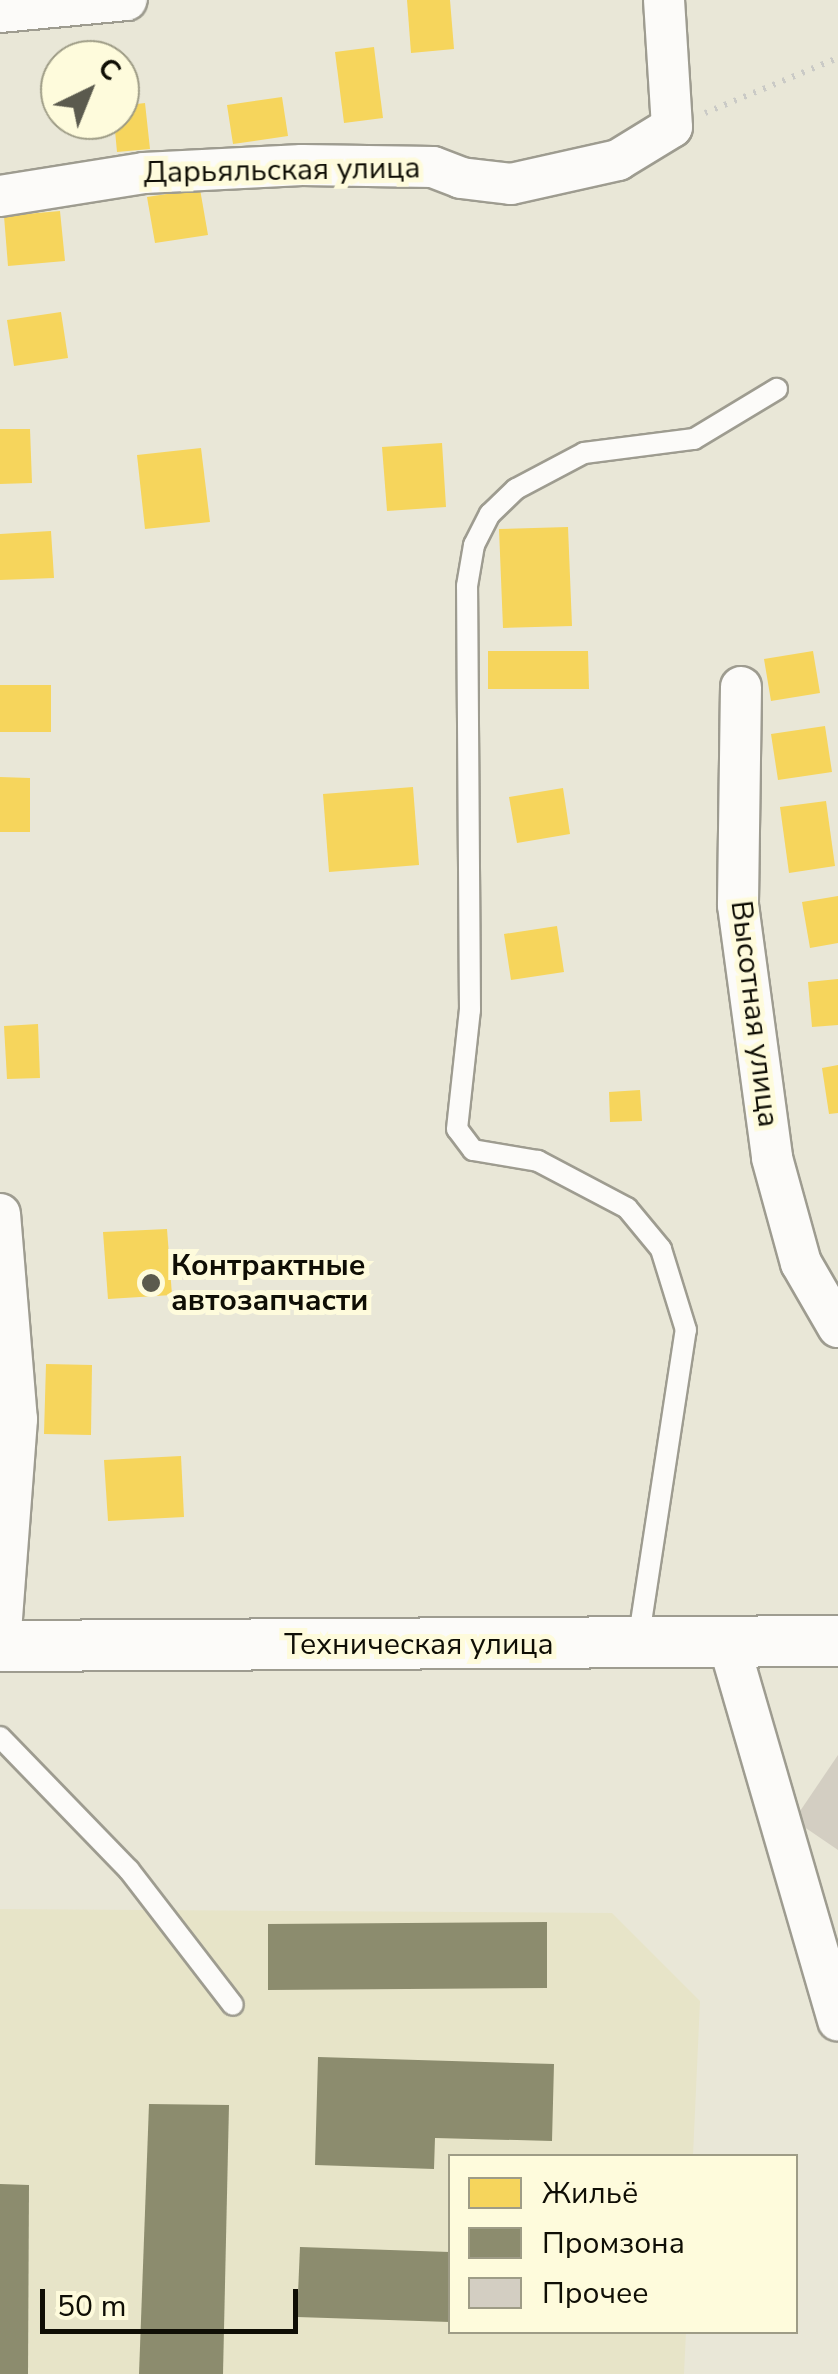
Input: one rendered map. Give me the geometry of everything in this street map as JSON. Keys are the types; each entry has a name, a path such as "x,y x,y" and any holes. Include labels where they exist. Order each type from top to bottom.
{"street":[{"path":"0,12 126,0"},
{"path":"664,0 672,127"},
{"name":"Дарьяльская улица","path":"0,196 144,172 302,164 433,167 461,178 511,184 618,160 672,127"},
{"name":"Высотная улица","path":"741,686 738,906 772,1158 802,1263 838,1327"},
{"path":"0,1214 17,1420 0,1644"},
{"name":"Техническая улица","path":"0,1644 729,1645 838,1641"},
{"path":"729,1645 838,2021"}],"lane":[{"path":"638,1644 686,1330 661,1250 627,1208 538,1161 473,1150 457,1129 470,1010 467,586 474,545 490,514 516,489 584,453 694,440 777,389"},
{"path":"0,1736 129,1870 233,2004"}],"path":[{"path":"672,127 838,58"}],"shaded area":[{"path":"0,1909 612,1913 700,2001 693,2154 448,2154 448,2334 686,2334 684,2374 0,2374"}],"building: Жильё":[{"path":"407,0 450,0 454,49 411,53"},
{"path":"374,47 383,118 344,123 335,52"},
{"path":"282,97 288,136 233,144 227,105"},
{"path":"145,103 150,149 117,152 116,140 140,140 140,104"},
{"path":"200,189 208,235 155,243 147,197"},
{"path":"60,211 65,261 8,266 4,216"},
{"path":"61,312 68,358 14,366 7,320"},
{"path":"0,429 30,429 32,483 0,484"},
{"path":"442,443 446,507 387,511 382,447"},
{"path":"201,448 210,522 145,529 137,455"},
{"path":"568,527 572,626 503,628 499,529"},
{"path":"51,531 54,578 0,580 0,534"},
{"path":"488,651 588,651 589,689 488,689"},
{"path":"813,651 820,693 771,701 764,659"},
{"path":"0,685 51,685 51,732 0,732"},
{"path":"825,726 832,772 778,780 771,734"},
{"path":"0,777 30,778 30,832 0,832"},
{"path":"413,787 419,865 329,872 323,794"},
{"path":"563,788 570,834 517,843 509,797"},
{"path":"826,801 835,866 789,873 780,807"},
{"path":"838,896 838,943 810,948 802,902"},
{"path":"557,926 564,972 511,980 504,934"},
{"path":"838,979 838,1025 812,1027 808,982"},
{"path":"38,1024 40,1078 7,1079 4,1026"},
{"path":"838,1065 838,1113 829,1114 822,1068"},
{"path":"640,1090 642,1121 610,1122 609,1092"},
{"path":"167,1229 172,1295 108,1299 103,1232"},
{"path":"46,1364 92,1365 91,1435 44,1434"},
{"path":"181,1456 184,1517 108,1521 104,1460"}],"building: Промзона":[{"path":"547,1922 547,1988 268,1990 268,1924"},
{"path":"318,2057 554,2064 552,2141 435,2138 434,2169 315,2165"},
{"path":"149,2104 229,2105 223,2374 139,2374"},
{"path":"0,2184 29,2185 28,2374 0,2374"},
{"path":"300,2247 448,2252 448,2322 297,2317"}],"building: Прочее":[{"path":"838,1755 838,1850 794,1820"}],"place":[{"name":"Контрактные автозапчасти","path":"151,1283"}]}
